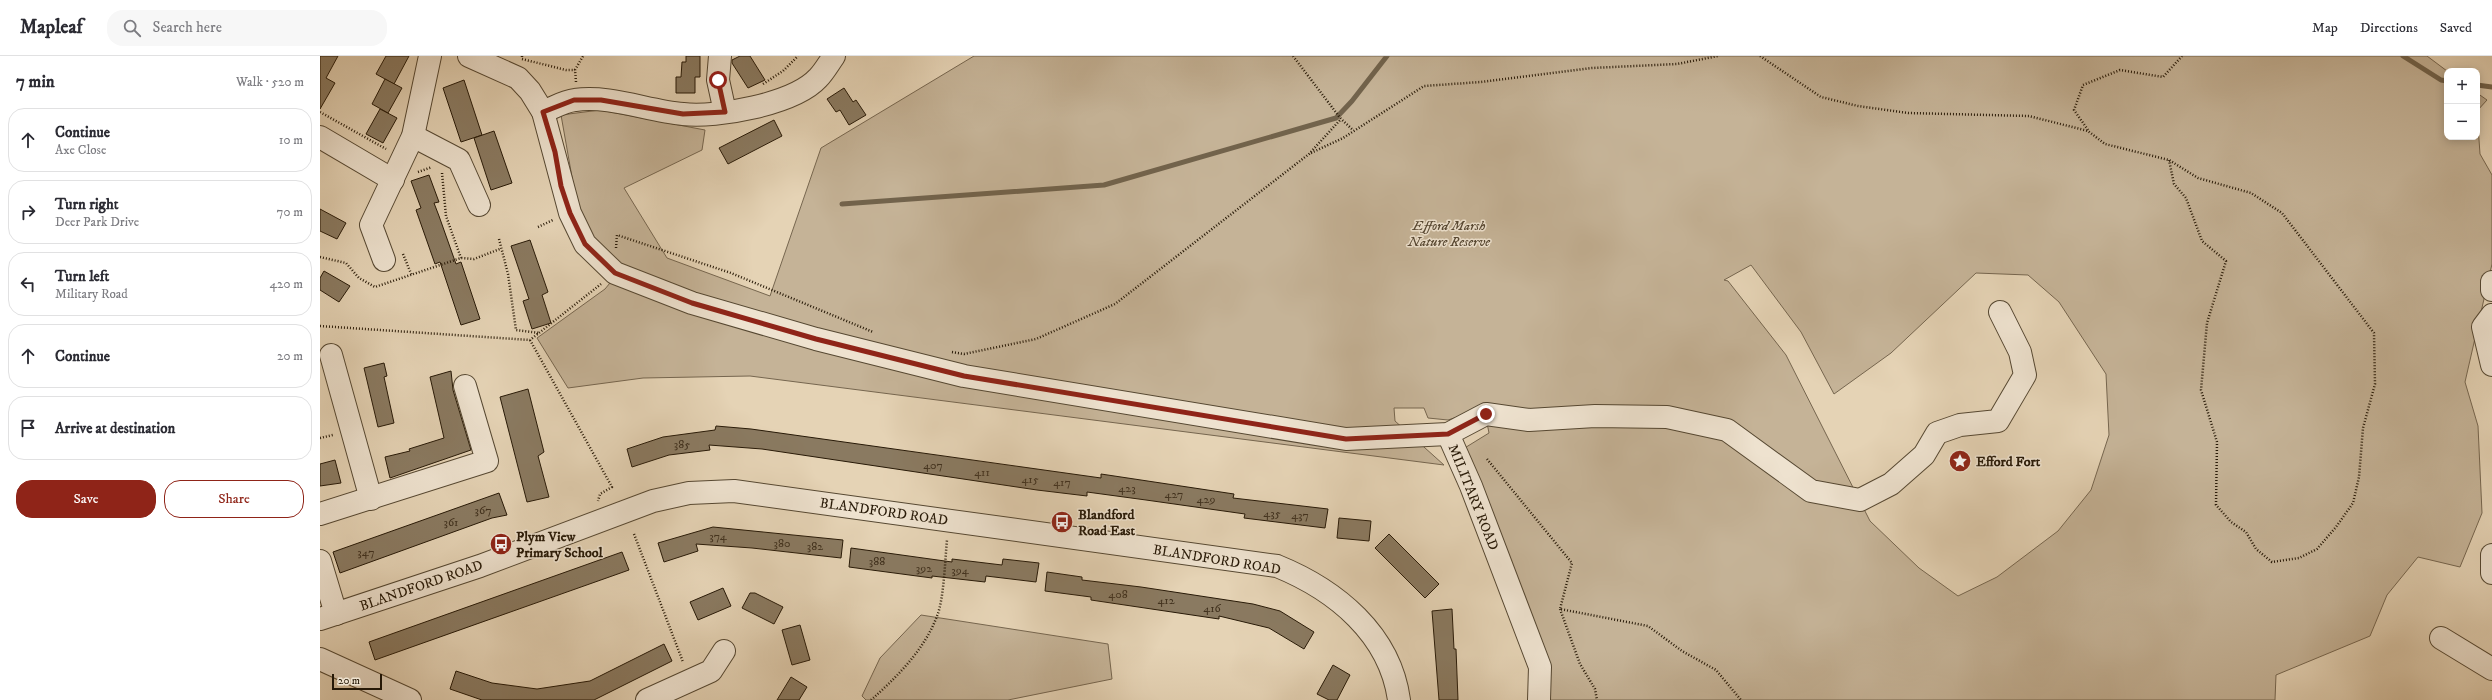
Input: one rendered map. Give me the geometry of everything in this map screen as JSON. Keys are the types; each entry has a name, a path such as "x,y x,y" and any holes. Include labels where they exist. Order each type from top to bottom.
{"street":[{"path":"384,260 371,225 413,136 430,56"},
{"name":"MILITARY ROAD","path":"469,56 518,78 530,91 543,112 570,213 585,244 615,273 692,303 816,339 964,376 1346,439 1448,434 1471,486 1540,667 1539,700"},
{"path":"720,56 718,80 725,112"},
{"path":"543,112 574,100 601,100 683,114 725,112 765,105 794,93 817,79 834,56"},
{"path":"413,136 450,162 479,205"},
{"path":"320,137 393,179"},
{"path":"2492,282 2492,290"},
{"path":"1448,434 1486,414 1529,420 1595,416 1667,417 1727,430 1811,491 1860,500 1891,484 1908,470 1924,455 1937,433 1960,425 1998,421 2025,375 2020,352 2000,312"},
{"path":"2492,315 2483,327 2492,365"},
{"path":"331,355 371,499"},
{"path":"320,514 487,461 465,386"},
{"name":"BLANDFORD ROAD","path":"328,617 480,566 653,501 689,493 734,491 1277,566 1327,591 1353,611 1371,632 1387,660 1397,686 1399,700"},
{"path":"2492,555 2492,573"},
{"path":"320,561 328,617"},
{"path":"2441,638 2458,659 2492,669"},
{"path":"647,700 711,671 724,651"},
{"path":"320,660 410,700"}],"path":[{"path":"522,56 522,59 566,70 575,70"},
{"path":"574,100 577,87 575,70 583,56"},
{"path":"762,85 783,71 798,56"},
{"path":"1293,56 1340,119 1353,130"},
{"path":"1309,154 1343,138 1353,130 1424,86 1481,82 1592,68 1677,64 1718,56"},
{"path":"1760,56 1788,73 1821,97 1858,106 1908,113 2029,116 2088,131"},
{"path":"2169,160 2174,184 2186,198 2202,241 2226,261 2207,323 2201,390 2217,442 2216,504 2231,522 2246,532 2256,550 2272,562 2299,558 2317,549 2336,527 2352,503 2359,477 2363,428 2375,384 2374,333 2282,213 2252,193 2198,178 2169,160 2106,144 2088,131 2074,110 2083,85 2120,70 2163,77 2182,56"},
{"path":"320,112 388,150 391,150"},
{"path":"950,351 964,354 1036,338 1115,304 1309,154 1340,119"},
{"path":"393,179 450,162 445,211 461,258"},
{"path":"320,326 530,340 615,273 617,235 731,273 876,333"},
{"path":"499,239 500,249 508,274 516,330 540,333"},
{"path":"400,246 412,276"},
{"path":"320,257 346,264 359,278 375,287 412,276 461,258 474,258 500,249"},
{"path":"530,340 612,487"},
{"path":"1487,459 1572,563 1560,609 1580,664 1595,689 1597,700"},
{"path":"871,700 901,671 924,643 938,615 950,520"},
{"path":"634,534 686,670"},
{"path":"1560,609 1648,626 1682,651 1716,670 1741,700"}],"green space":[{"name":"Efford Marsh Nature Reserve","path":"974,56 2427,56 2444,69 2444,140 2479,140 2480,154 2492,175 2492,264 2465,382 2478,426 2482,513 2460,567 2418,557 2387,595 2370,636 2276,675 2275,700 1544,700 1463,449 1489,433 1484,408 1448,420 1428,418 1424,408 1394,408 1395,421 1444,465 750,376 643,378 568,388 537,338 605,289 624,266 594,241 578,211 561,115 600,110 705,130 702,150 624,188 667,258 770,296 821,148","holes":["1751,265 1801,332 1834,394 1891,353 1976,273 2028,275 2059,302 2106,374 2109,435 2091,490 2058,531 1997,577 1958,596 1919,568 1870,521 1786,355 1728,281 1724,280"]},
{"path":"2480,95 2487,100 2480,108 2480,104"},
{"path":"921,615 1108,644 1112,679 1008,700 866,700 862,696 880,658"}],"building":[{"path":"320,56 338,56 326,78 335,83 320,109"},
{"path":"386,56 409,56 394,84 376,74"},
{"path":"686,56 700,56 700,77 695,77 695,93 676,93 676,77 681,77 682,62 686,62"},
{"path":"740,56 750,56 765,80 748,88 732,63 732,60"},
{"path":"385,79 402,88 388,113 372,104"},
{"path":"464,80 482,135 461,142 443,88"},
{"path":"844,88 853,102 856,100 866,115 849,125 840,110 836,112 827,99"},
{"path":"380,109 397,118 383,143 366,134"},
{"path":"774,120 782,136 728,164 719,148"},
{"path":"494,131 512,183 491,190 474,138"},
{"path":"429,175 439,202 434,203 456,264 461,262 480,319 461,325 440,262 435,264 416,210 421,208 411,181"},
{"path":"320,209 346,223 337,239 320,231"},
{"path":"530,240 548,292 542,295 551,323 532,329 523,301 529,299 511,246"},
{"path":"324,271 350,286 339,302 320,290 320,278"},
{"path":"384,363 387,376 384,377 394,423 378,427 364,368"},
{"path":"451,371 453,390 471,450 390,478 385,457 410,451 409,449 444,438 430,377"},
{"path":"528,389 544,452 538,456 549,497 527,502 500,397"},
{"path":"716,426 751,429 1101,478 1101,474 1234,494 1233,498 1328,509 1325,528 1244,518 1245,514 1087,492 1087,496 1037,490 762,449 709,445 710,450 669,455 632,467 627,449 663,437 715,430"},
{"path":"335,460 341,483 320,486 320,464"},
{"path":"499,493 507,515 492,518 340,573 333,552"},
{"path":"1339,518 1371,521 1369,541 1337,538"},
{"path":"713,527 843,540 841,558 752,548 696,544 698,551 664,562 658,543"},
{"path":"1389,534 1439,584 1425,598 1375,548"},
{"path":"851,548 952,562 952,559 1002,565 1003,559 1039,563 1036,582 986,576 985,582 932,576 932,578 849,567"},
{"path":"622,552 629,570 375,660 369,642"},
{"path":"1047,572 1082,577 1082,580 1141,587 1253,604 1280,611 1314,632 1304,649 1269,628 1219,616 1219,619 1091,600 1091,597 1045,591"},
{"path":"723,588 731,606 698,620 690,602"},
{"path":"750,593 755,593 783,607 774,624 742,608"},
{"path":"1452,609 1454,649 1456,649 1458,700 1439,700 1432,611"},
{"path":"800,625 810,660 792,665 782,630"},
{"path":"664,644 672,661 594,700 482,700 450,689 456,671 492,683 537,689 590,681"},
{"path":"1333,665 1350,675 1337,700 1329,700 1317,694"},
{"path":"791,677 807,687 799,700 777,700"}],"waterway":[{"path":"842,204 1104,185 1336,118 1352,101 1387,56"},
{"path":"2403,56 2444,80"},
{"path":"2480,85 2492,87"}],"place":[{"name":"Efford Fort","path":"1960,461"},
{"name":"Blandford Road East","path":"1062,522"},
{"name":"Plym View Primary School","path":"501,544"}],"route":[{"path":"718,80 725,112 704,115 683,114 601,100 574,100 543,112 555,152 561,186 570,213 585,244 615,273 692,303 816,339 964,376 1346,439 1448,434 1486,414"}]}
